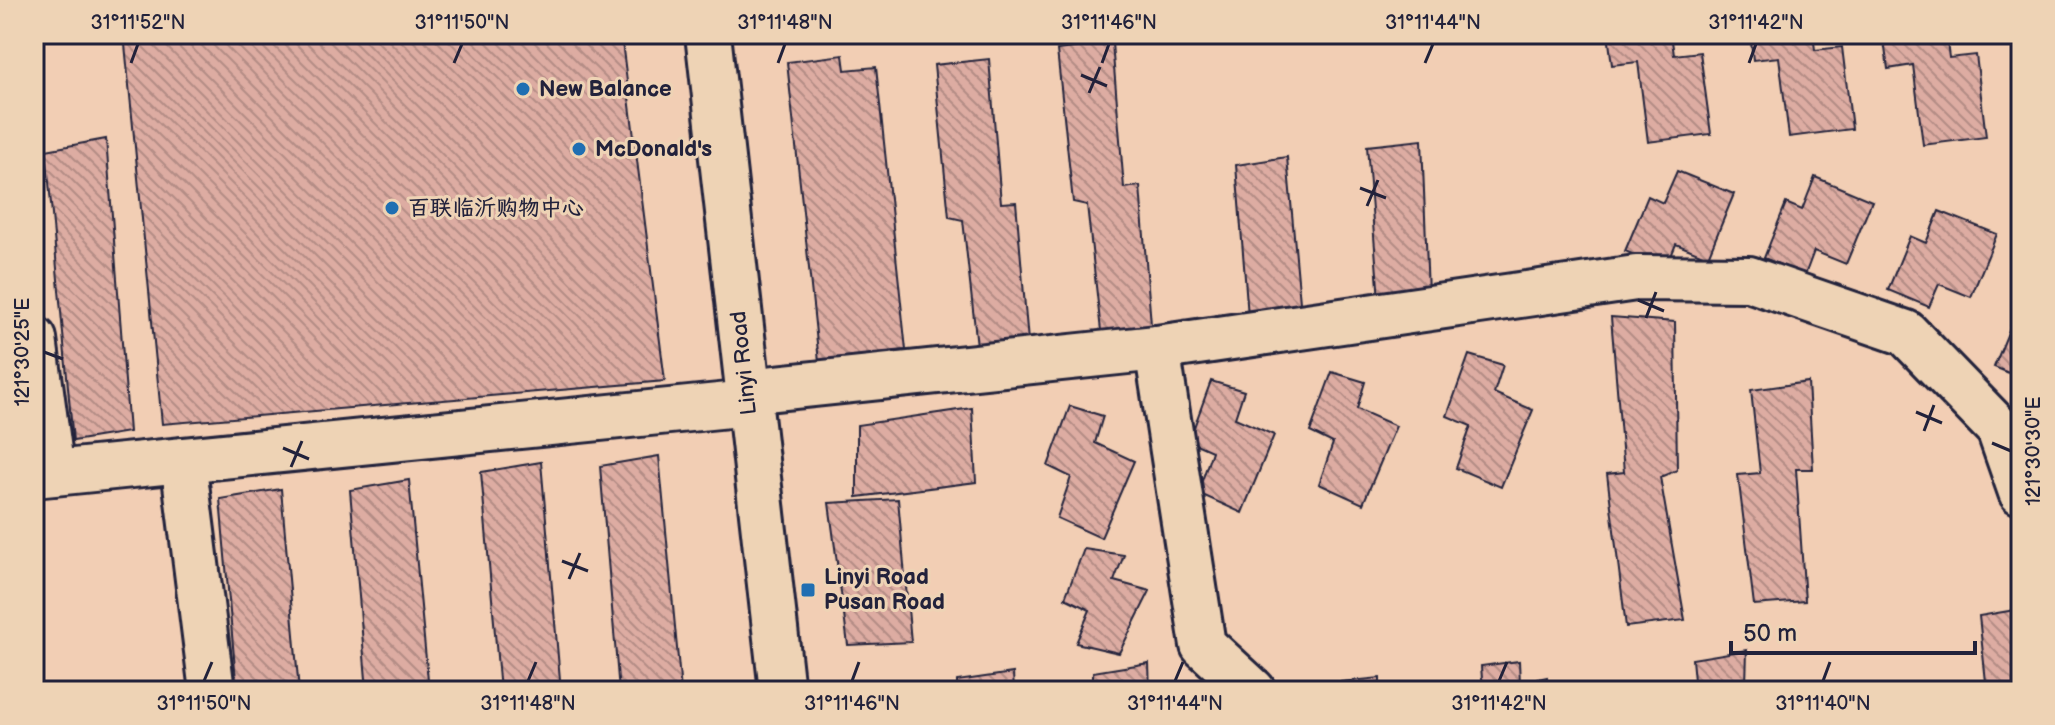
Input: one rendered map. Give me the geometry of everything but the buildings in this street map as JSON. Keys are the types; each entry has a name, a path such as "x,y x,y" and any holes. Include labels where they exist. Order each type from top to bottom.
{"street":[{"name":"Linyi Road","path":"708,34 782,691"},
{"path":"34,339 43,474 748,397 1157,348 1636,278 1749,279 1906,333 1999,429 2021,492"},
{"path":"1157,348 1203,645 1253,691"},
{"path":"183,460 212,691"}],"place":[{"name":"New Balance","path":"523,89"},
{"name":"McDonald's","path":"579,149"},
{"name":"百联临沂购物中心","path":"392,208"},
{"name":"Linyi Road Pusan Road","path":"808,590"}]}
